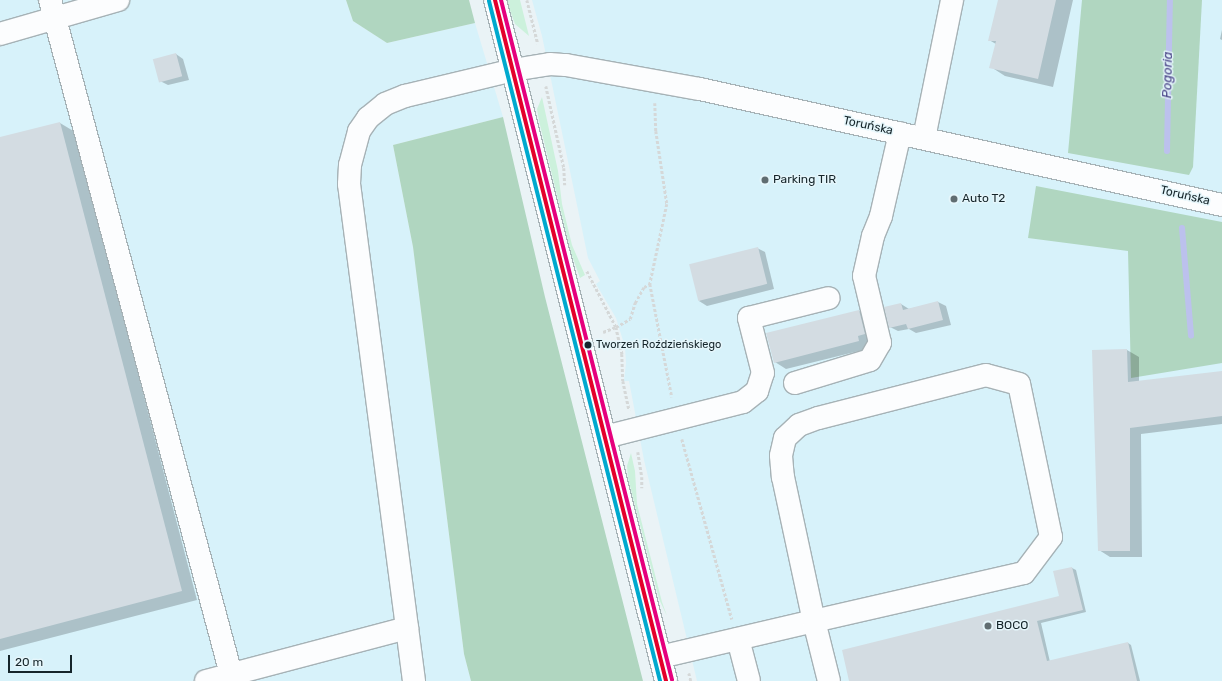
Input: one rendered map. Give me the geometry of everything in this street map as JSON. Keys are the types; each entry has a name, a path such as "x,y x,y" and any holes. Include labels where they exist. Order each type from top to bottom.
{"street":[{"path":"0,34 52,10 118,0"},
{"path":"494,0 513,70 666,681"},
{"path":"924,138 952,0"},
{"path":"52,10 231,674"},
{"name":"Toruńska","path":"414,681 349,184 350,165 360,131 368,118 385,104 405,96 513,70 555,64 660,81 924,138 1222,205"},
{"path":"795,383 870,360 880,343 864,276 872,236 881,216 900,133"},
{"path":"605,437 743,402 757,391 763,373 749,318 829,298"},
{"path":"660,657 814,621 1024,574 1051,536 1019,384 986,375 818,418 799,425 785,438 781,456 783,477 814,621 830,681"},
{"path":"206,681 407,628"},
{"path":"738,639 749,681"}],"path":[{"path":"527,0 537,40"},
{"path":"660,81 655,98 656,131 667,204 650,284 676,420 738,639"},
{"path":"546,90 564,168 565,188"},
{"path":"586,266 591,280 616,327 622,354 624,387 642,472 642,493"},
{"path":"603,332 630,319 635,303 644,287 650,284"},
{"path":"683,652 691,681"}],"shaded area":[{"path":"0,0 346,0 353,21 387,43 475,23 503,117 393,145 413,247 464,654 471,681 0,681"},
{"path":"532,0 1222,0 1222,681 697,681 644,460 629,381 624,381 626,363 625,347 616,318 596,284 600,281 588,258 542,36"}],"green space":[{"path":"346,0 469,0 475,23 387,43 353,21"},
{"path":"506,0 520,0 529,36 515,24"},
{"path":"1082,0 1202,0 1193,167 1189,175 1068,153"},
{"path":"542,97 558,171 562,204 572,245 585,275 580,278 571,253 539,121 537,109"},
{"path":"503,117 545,297 643,681 471,681 464,654 413,247 393,145"},
{"path":"1036,186 1222,222 1222,363 1131,378 1128,251 1028,238"},
{"path":"631,453 635,471 637,504 662,602 667,616 659,599 628,478 627,466"}],"building":[{"path":"998,0 1056,0 1038,79 989,68 996,41 988,41"},
{"path":"176,53 182,76 159,82 153,59"},
{"path":"60,122 182,591 0,639 0,137"},
{"path":"758,247 767,284 698,301 689,264"},
{"path":"938,301 943,320 908,329 906,324 889,328 884,307 901,303 903,310"},
{"path":"859,310 865,334 858,336 859,341 774,363 766,333"},
{"path":"1127,349 1128,382 1222,371 1222,416 1130,428 1130,551 1098,551 1092,350"},
{"name":"BOCO","path":"1072,567 1083,610 1037,621 1047,661 1128,642 1137,681 849,681 842,650 1059,596 1053,571"}],"waterway":[{"name":"Pogoria","path":"1167,151 1170,0"},
{"name":"Pogoria","path":"1182,228 1191,336"}],"transit line":[{"path":"495,0 666,681"},
{"path":"501,0 672,680"},
{"path":"489,1 660,681"}],"place":[{"name":"Parking TIR","path":"765,180"},
{"name":"Auto T2","path":"954,199"},
{"name":"Tworzeń Roździeńskiego","path":"588,345"},
{"name":"BOCO","path":"988,626"}]}
